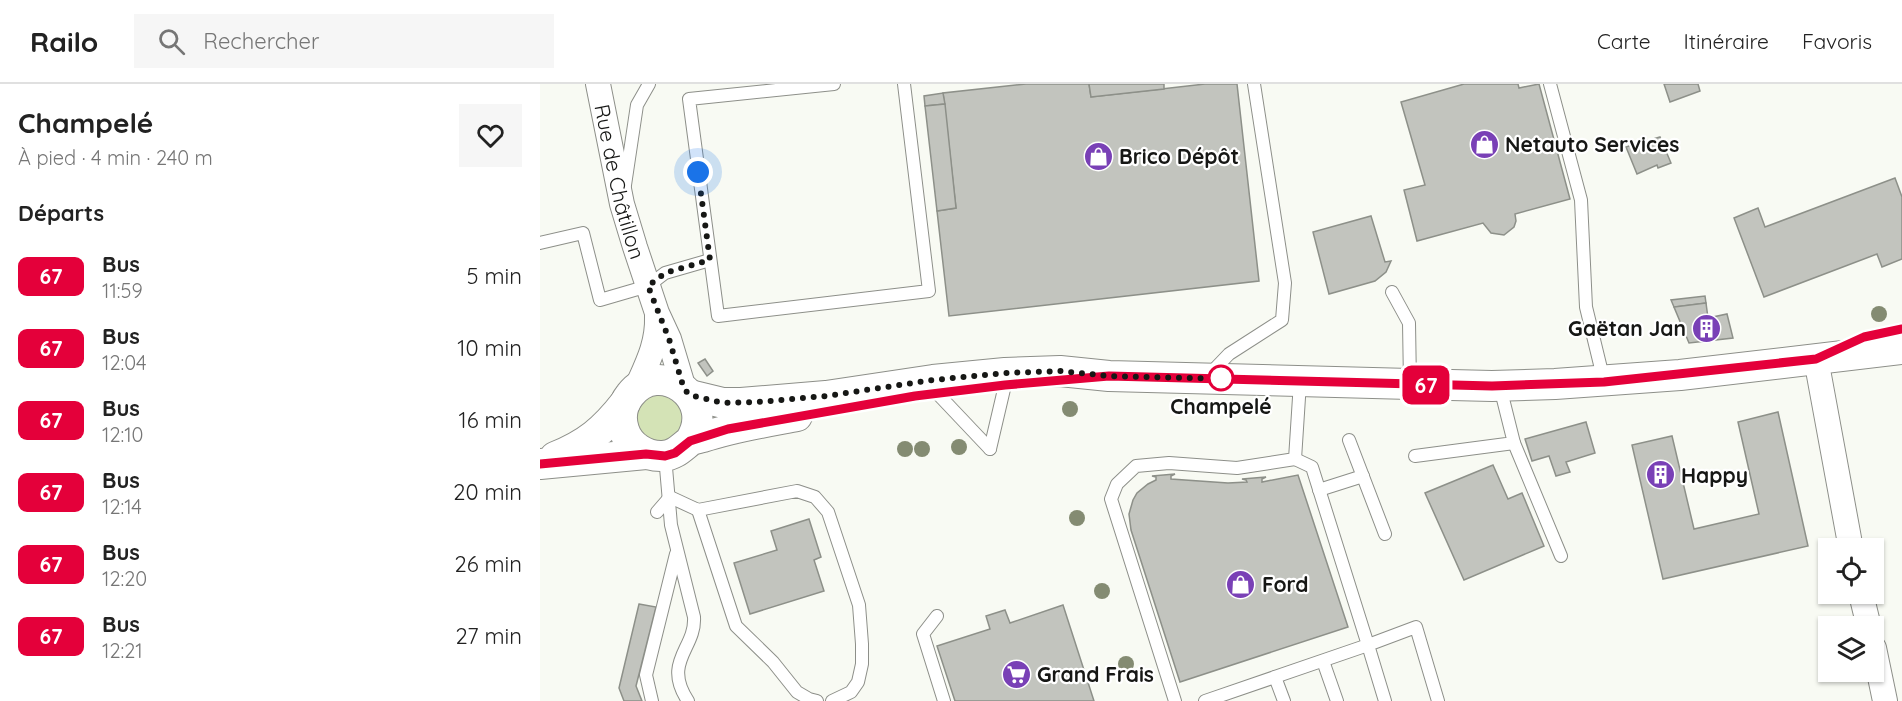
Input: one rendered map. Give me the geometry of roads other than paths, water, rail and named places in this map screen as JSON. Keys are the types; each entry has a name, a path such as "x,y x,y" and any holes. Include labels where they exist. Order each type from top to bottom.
{"street":[{"name":"Rue de Châtillon","path":"598,84 622,204 657,313 669,339 687,392"},
{"name":"Rue de Châtillon","path":"631,396 652,354 656,339 657,313"},
{"path":"1816,359 1864,337 1902,328"},
{"path":"687,392 723,403 741,403 826,396 933,380 1005,373 1060,371 1109,376 1500,386 1604,382 1902,349"},
{"path":"1816,359 1849,538"},
{"path":"690,441 728,429 936,393 1109,376"},
{"path":"660,380 677,384 695,402 698,418 695,434 675,453 540,463 588,441 606,426 631,396 651,381 660,380"},
{"path":"631,396 622,423 625,433 630,442 656,455"},
{"path":"1881,682 1885,701"}],"lane":[{"path":"622,204 637,105 649,84"},
{"path":"834,84 689,99 718,316 929,291 904,84"},
{"path":"1206,378 1229,354 1282,320 1285,284 1254,84"},
{"path":"1550,84 1581,200 1586,307 1604,382"},
{"path":"540,243 583,233 600,300 648,286 665,273 710,260"},
{"path":"1392,292 1409,323 1410,384"},
{"path":"1295,459 1300,381"},
{"path":"936,393 990,449 1005,385"},
{"path":"1500,386 1514,443 1561,556"},
{"path":"1349,440 1385,534"},
{"path":"1415,456 1514,443"},
{"path":"656,455 670,497 671,525 694,617 693,629 681,655 679,670 680,686 688,701"},
{"path":"1175,701 1111,499 1117,484 1136,466 1169,463 1237,468 1295,459 1312,467 1385,701"},
{"path":"1319,490 1363,476"},
{"path":"670,497 698,510 798,491 815,497 828,512 859,605 862,654 858,682 850,692 832,701"},
{"path":"657,512 670,497"},
{"path":"698,510 736,626 772,662 797,692 817,701"},
{"path":"652,701 646,675 677,551"},
{"path":"937,616 922,634 944,701"},
{"path":"1205,701 1223,698 1416,627 1438,701"},
{"path":"1323,661 1337,701"},
{"path":"1275,677 1284,701"}],"place":[{"name":"Netauto Services","path":"1484,144"},
{"name":"Brico Dépôt","path":"1098,156"},
{"name":"Gaëtan Jan","path":"1707,328"},
{"name":"Champelé","path":"1221,378"},
{"name":"Happy","path":"1660,475"},
{"name":"Ford","path":"1241,584"},
{"name":"Grand Frais","path":"1016,674"}]}
